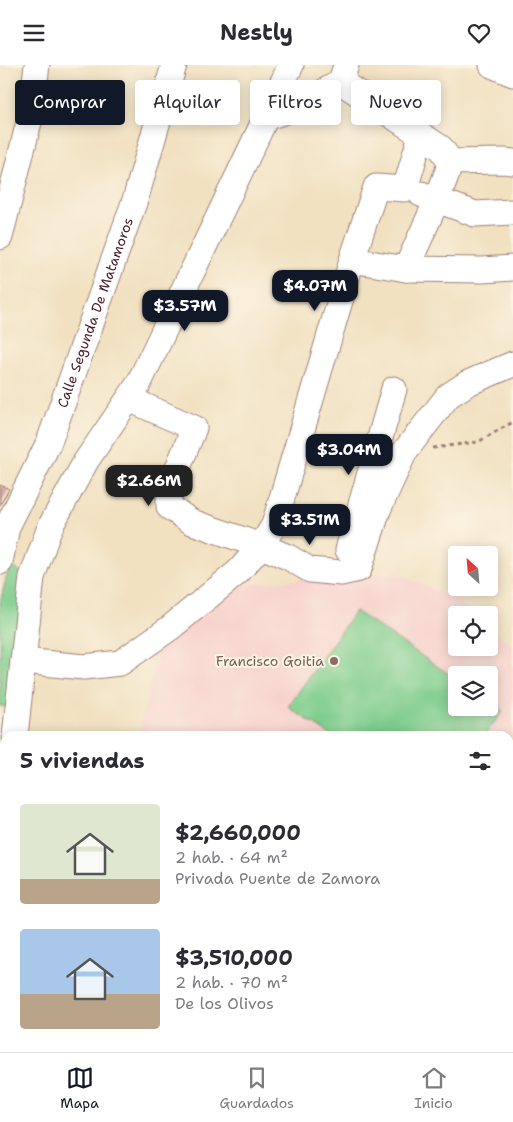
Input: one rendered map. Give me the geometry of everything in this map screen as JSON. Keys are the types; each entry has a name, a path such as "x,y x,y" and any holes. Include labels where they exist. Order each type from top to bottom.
{"street":[{"path":"0,237 31,114 37,65"},
{"name":"Calle Segunda De Matamoros","path":"1,556 6,527 49,442 136,197 174,65"},
{"path":"284,80 291,65"},
{"path":"492,65 513,74"},
{"path":"344,73 420,135 441,147 451,162"},
{"path":"16,731 32,577 50,527 86,461 138,385 262,125"},
{"path":"405,189 420,135"},
{"path":"451,162 513,162"},
{"path":"406,269 437,200 451,162"},
{"path":"23,661 84,667 120,663 170,628 228,581 261,546 274,525 352,260 376,187 405,189 475,214 513,211"},
{"path":"352,260 406,269 482,271 513,268"},
{"path":"350,571 405,451 448,396 468,383 513,364"},
{"path":"350,571 394,389"},
{"path":"129,399 194,428 169,490 169,507 192,522 261,546 288,557 310,569 350,571"},
{"path":"49,442 86,461"},
{"path":"1,556 32,577"}],"path":[{"path":"405,451 478,442 513,422"}],"shaded area":[{"name":"Francisco Goitia","path":"395,573 454,598 463,606 448,606 448,656 498,656 498,634 513,646 513,731 139,731 159,647 231,586"}],"green space":[{"path":"10,564 27,577 11,707 0,706 0,602"},
{"path":"355,611 448,674 448,716 498,716 498,707 503,711 488,731 324,731 288,707"}],"building":[{"path":"0,485 9,489 0,505"}],"place":[{"name":"Francisco Goitia","path":"334,661"}]}
